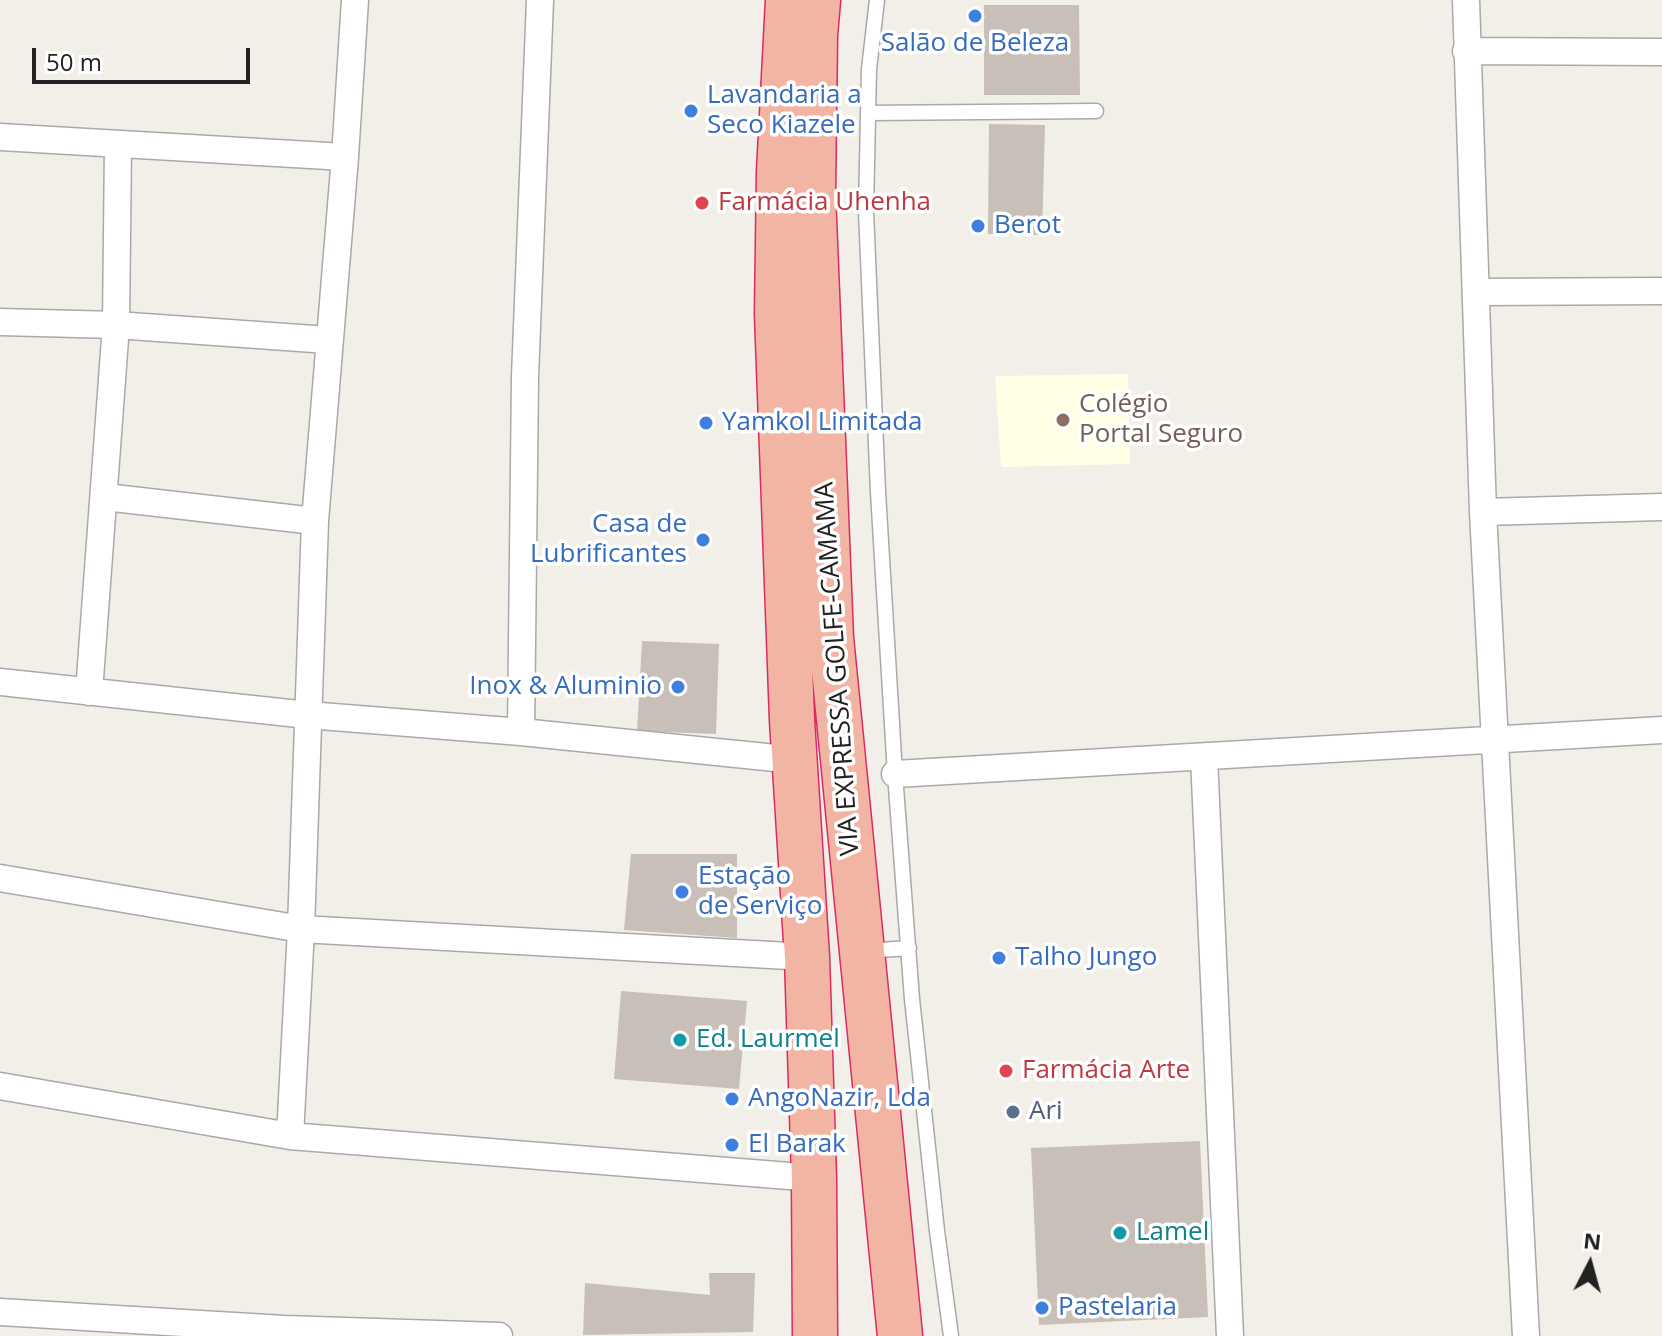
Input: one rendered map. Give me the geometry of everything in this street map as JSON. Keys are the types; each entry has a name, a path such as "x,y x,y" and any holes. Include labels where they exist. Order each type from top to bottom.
{"highway":[{"name":"VIA EXPRESSA GOLFE-CAMAMA","path":"788,0 779,172 777,314 795,760 807,957 815,1336"},
{"name":"VIA EXPRESSA GOLFE-CAMAMA","path":"818,0 813,194 831,638 900,1336"}],"street":[{"path":"290,1136 301,929 315,521 355,0"},
{"path":"521,732 525,377 540,0"},
{"path":"1466,0 1483,512 1526,1336"},
{"path":"1466,51 1662,52"},
{"path":"0,137 345,157"},
{"path":"89,692 116,325 118,145"},
{"path":"1477,292 1662,291"},
{"path":"0,322 116,325 328,340"},
{"path":"105,497 315,521"},
{"path":"1483,512 1662,507"},
{"path":"0,682 308,715 521,732 795,760"},
{"path":"895,774 1662,730"},
{"path":"1204,757 1230,1336"},
{"path":"0,878 301,929 807,957"},
{"path":"0,1086 290,1136 814,1178"},
{"path":"0,1312 284,1329 499,1336"}],"lane":[{"path":"877,0 869,69 866,227 879,508 909,948 935,1215 951,1336"},
{"path":"868,113 1096,111"},
{"path":"861,951 909,948"}],"shaded area":[{"name":"Colégio Portal Seguro","path":"1128,374 1130,464 1001,467 995,376"}],"building":[{"path":"984,5 1079,5 1080,95 984,95"},
{"path":"989,124 1045,125 1042,235 988,234"},
{"name":"Inox & Aluminio","path":"642,641 719,644 716,734 637,731"},
{"name":"Estação de Serviço","path":"631,854 737,854 737,938 624,930"},
{"name":"Ed. Laurmel","path":"621,991 747,1001 739,1089 614,1079"},
{"name":"Lamel","path":"1200,1141 1208,1317 1039,1325 1031,1148"},
{"path":"709,1273 755,1273 753,1332 583,1335 585,1283 710,1295"}],"place":[{"name":"Salão de Beleza","path":"975,16"},
{"name":"Lavandaria a Seco Kiazele","path":"691,111"},
{"name":"Farmácia Uhenha","path":"702,203"},
{"name":"Berot","path":"978,226"},
{"name":"Colégio Portal Seguro","path":"1063,420"},
{"name":"Yamkol Limitada","path":"706,423"},
{"name":"Casa de Lubrificantes","path":"703,540"},
{"name":"Inox & Aluminio","path":"678,687"},
{"name":"Estação de Serviço","path":"682,892"},
{"name":"Talho Jungo","path":"999,958"},
{"name":"Ed. Laurmel","path":"680,1040"},
{"name":"Farmácia Arte","path":"1006,1071"},
{"name":"AngoNazir, Lda","path":"732,1099"},
{"name":"Ari","path":"1013,1112"},
{"name":"El Barak","path":"732,1145"},
{"name":"Lamel","path":"1120,1233"},
{"name":"Pastelaria","path":"1042,1308"}]}
